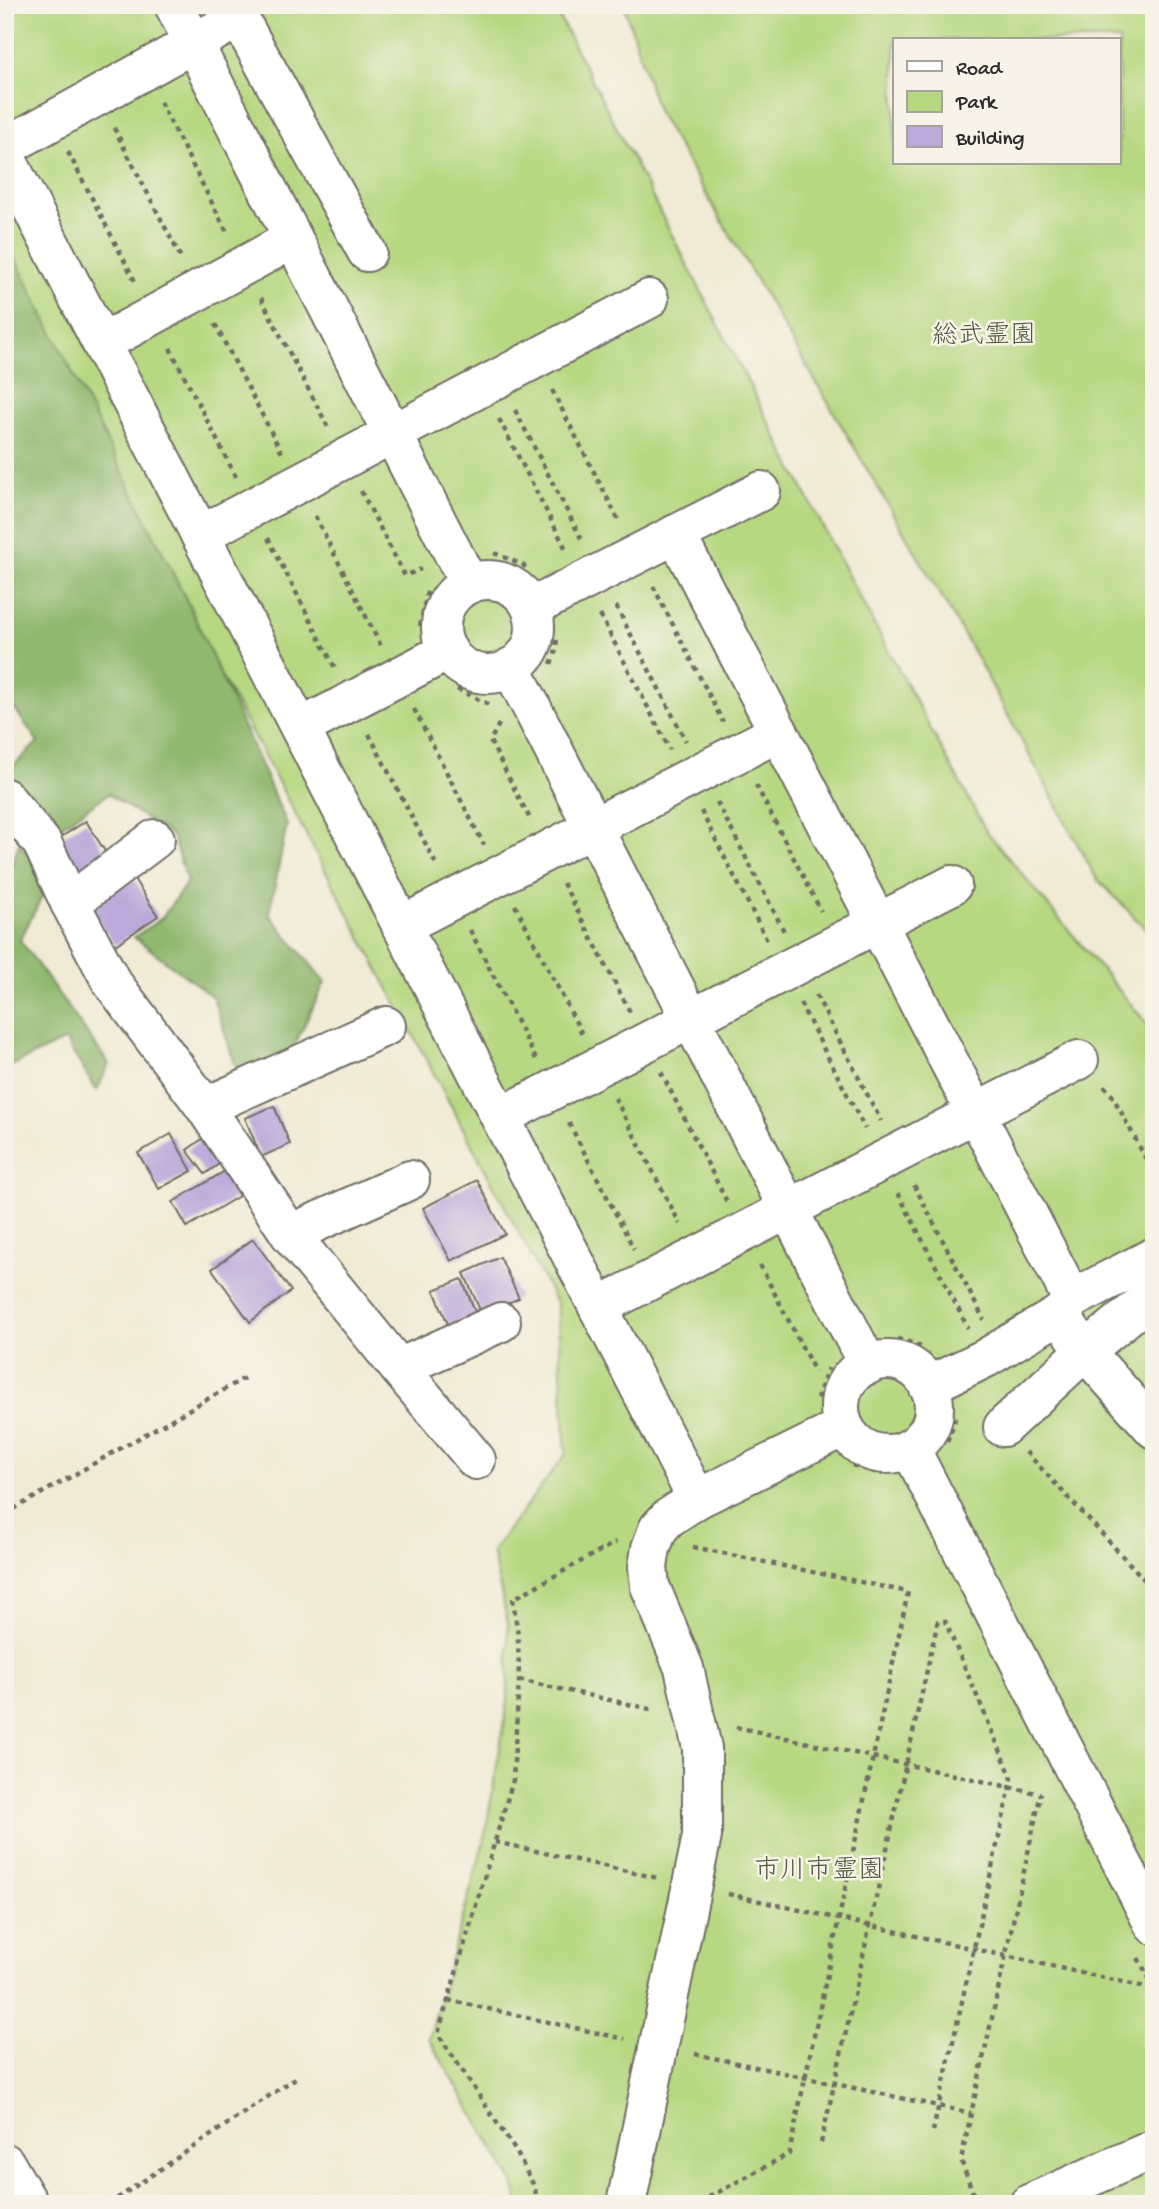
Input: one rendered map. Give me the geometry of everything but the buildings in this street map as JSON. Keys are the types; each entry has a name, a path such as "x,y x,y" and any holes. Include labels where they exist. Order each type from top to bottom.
{"street":[{"path":"174,5 469,584"},
{"path":"5,146 144,71 240,12 367,252"},
{"path":"5,156 598,1307 673,1519"},
{"path":"102,344 293,239"},
{"path":"200,535 649,299"},
{"path":"531,608 761,491"},
{"path":"676,534 976,1113 1085,1351 1154,1429"},
{"path":"300,727 439,657 456,661 475,672 496,673 511,667 524,657 533,638 535,627 531,608 524,597 506,584 485,580 469,584 456,593 444,611 439,657"},
{"path":"511,667 868,1365"},
{"path":"401,926 779,732"},
{"path":"5,798 42,844 111,981 205,1107 290,1234 476,1460"},
{"path":"70,903 155,839"},
{"path":"500,1117 952,885"},
{"path":"205,1107 386,1026"},
{"path":"598,1307 1079,1060"},
{"path":"290,1234 410,1180"},
{"path":"928,1386 992,1354 1066,1306 1154,1258"},
{"path":"1003,1427 1085,1351 1154,1295"},
{"path":"400,1368 501,1322"},
{"path":"884,1361 905,1365 923,1377 928,1386 934,1408 932,1418 922,1438 910,1447 895,1453 873,1452 855,1441 844,1427 840,1413 843,1391 855,1374 868,1365 884,1361"},
{"path":"626,2204 702,1836 702,1748 684,1668 650,1586 648,1567 651,1548 673,1519 844,1427"},
{"path":"910,1447 1154,1925"},
{"path":"1030,2204 1154,2149"},
{"path":"5,2163 29,2204"}],"path":[{"path":"144,71 405,576 422,568 428,584 422,610 439,657 466,694 496,710"},
{"path":"536,359 838,944"},
{"path":"490,382 992,1354"},
{"path":"490,382 992,1354"},
{"path":"502,721 508,733"},
{"path":"1079,1060 1112,1096 1154,1174"},
{"path":"5,1514 248,1376"},
{"path":"1003,1427 1154,1590"},
{"path":"537,2204 534,2188 517,2153 438,2034 513,1780 519,1680 519,1636 513,1600 644,1526 673,1519 908,1592 789,2154 696,2204"},
{"path":"821,2143 938,1621 945,1621 1012,1778 933,2131"},
{"path":"519,1680 1041,1794"},
{"path":"977,2204 961,2160 1042,1784"},
{"path":"495,1842 1154,1989"},
{"path":"448,2000 971,2113"},
{"path":"109,2204 297,2077"}],"green space":[{"name":"市川市霊園","path":"5,5 553,5 854,587 986,831 1154,1032 1154,2204 519,2204 512,2180 429,2039 484,1841 508,1701 508,1624 492,1551 566,1454 557,1304 5,271"},
{"name":"総武霊園","path":"624,5 1154,5 1154,937 1096,878 971,647 657,110"},
{"path":"14,256 190,607 287,824 269,914 325,982 288,1059 240,1079 213,997 134,937 162,918 187,882 172,836 108,794 48,835 5,780 5,774 38,742 14,708 5,715 5,257"},
{"path":"19,844 50,881 20,940 109,1064 97,1091 65,1040 5,1069 5,882"}]}
